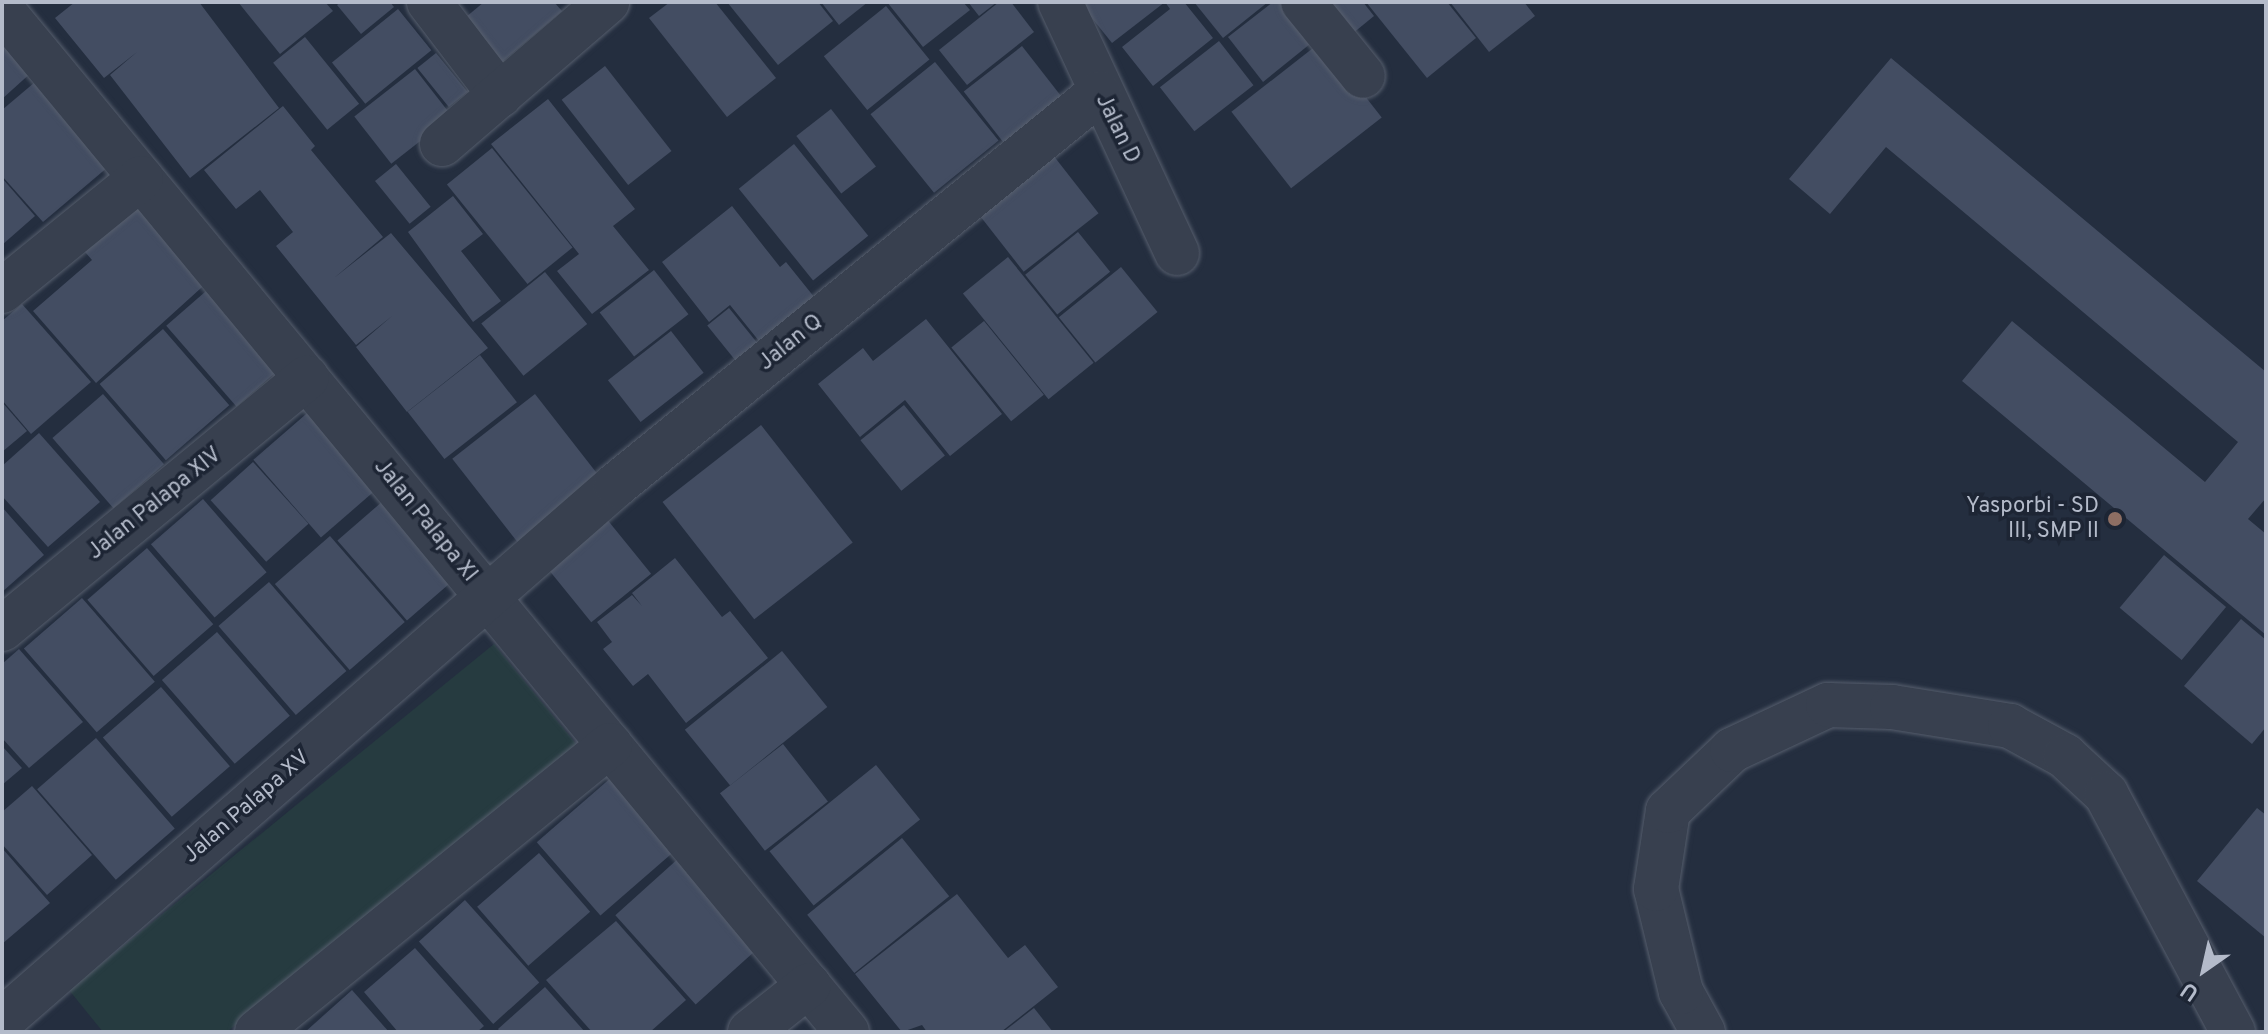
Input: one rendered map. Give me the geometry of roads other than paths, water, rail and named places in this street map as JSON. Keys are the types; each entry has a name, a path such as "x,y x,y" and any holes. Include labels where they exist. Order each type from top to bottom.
{"street":[{"path":"429,2 500,95"},
{"path":"442,144 607,2"},
{"name":"Jalan D","path":"1060,2 1099,93 1177,253"},
{"path":"1303,2 1363,76"},
{"name":"Jalan Palapa XI","path":"2,10 847,1032"},
{"name":"Jalan Q","path":"487,596 616,485 1099,93"},
{"path":"2,291 141,178"},
{"name":"Jalan Palapa XIV","path":"2,629 307,378"},
{"name":"Jalan Palapa XV","path":"9,1020 487,596"},
{"path":"1703,1032 1681,992 1656,889 1668,811 1732,750 1828,705 1892,707 2010,726 2065,756 2106,794 2233,1032"},
{"path":"257,1032 610,745"},
{"path":"750,1032 809,985"}],"place":[{"name":"Yasporbi - SD III, SMP II","path":"2115,519"}]}
